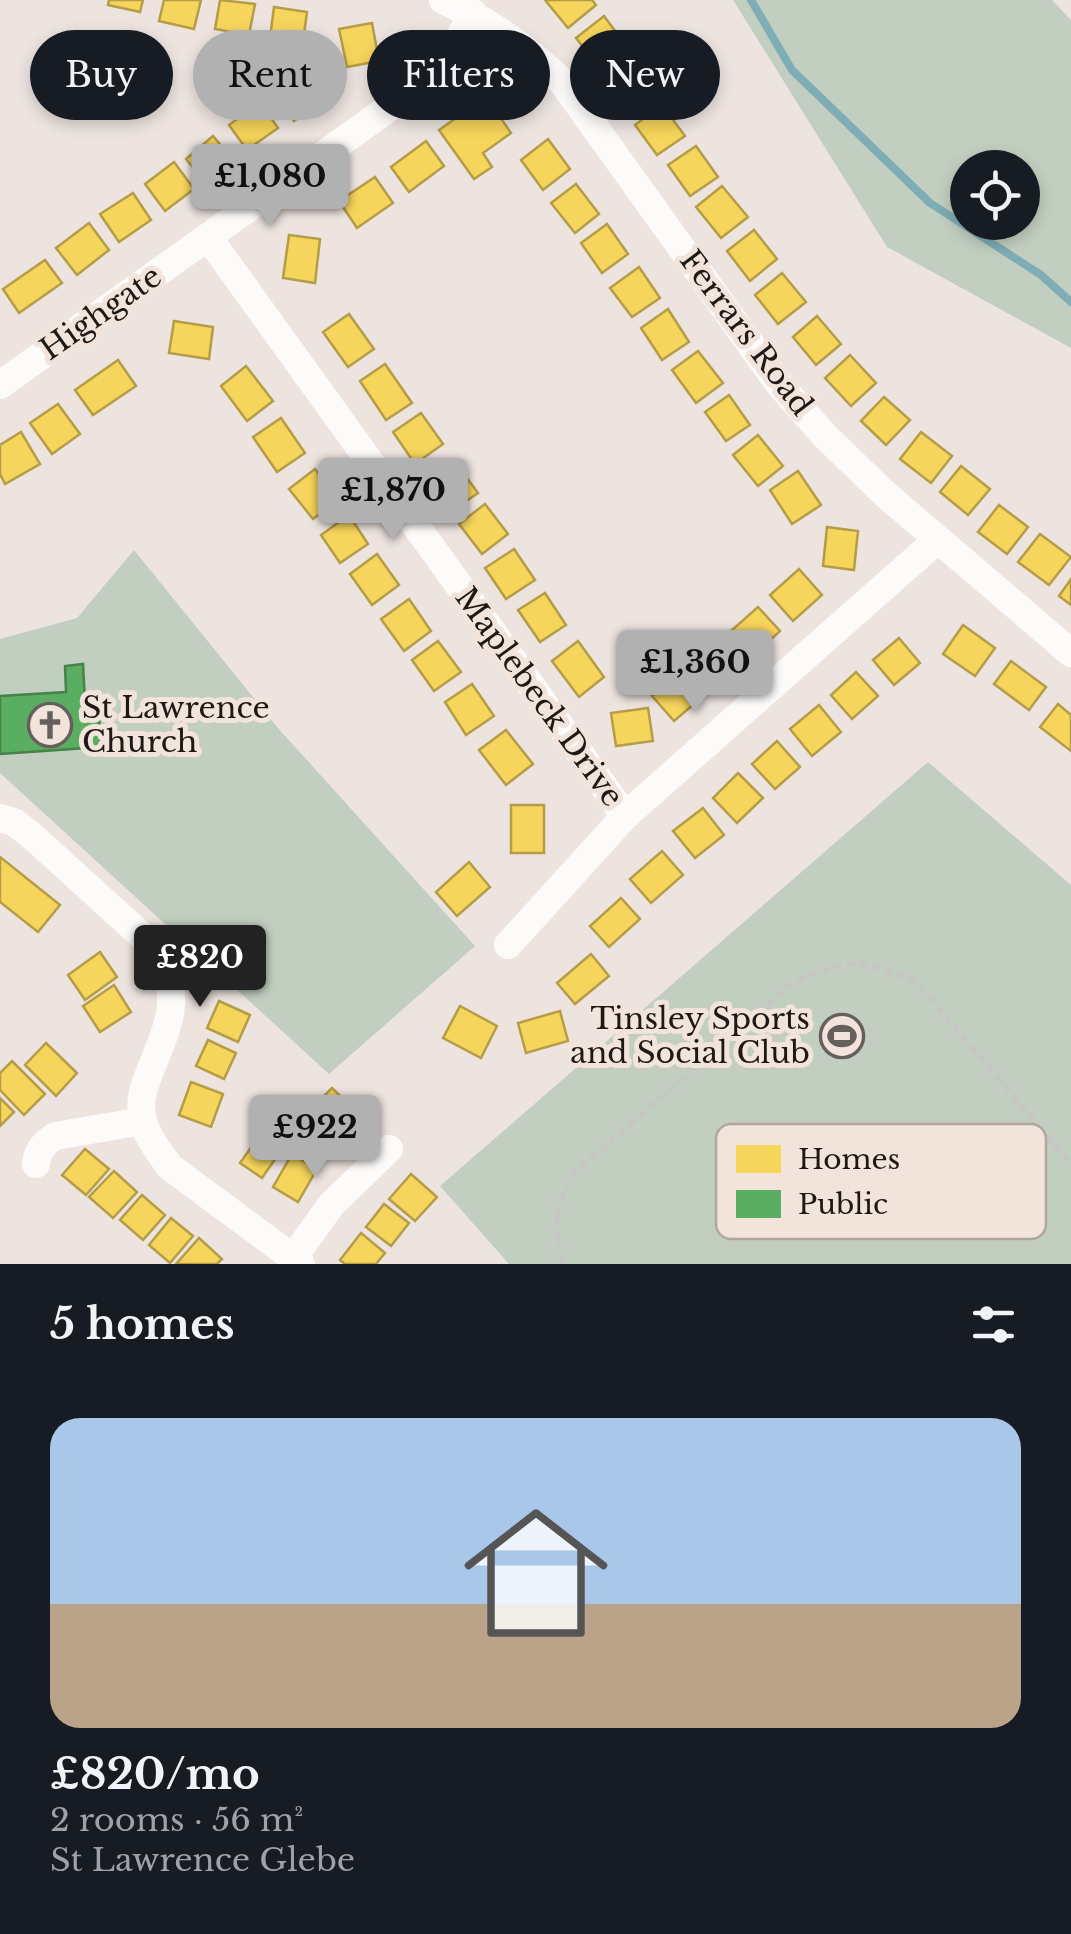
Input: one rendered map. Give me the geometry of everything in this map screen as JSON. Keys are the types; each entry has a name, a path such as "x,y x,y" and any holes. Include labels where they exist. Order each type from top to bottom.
{"street":[{"name":"Ferrars Road","path":"443,0 509,36 563,83 779,384 825,436 936,540 1071,652"},
{"name":"Highgate","path":"0,385 417,88 445,63 473,14"},
{"name":"Maplebeck Drive","path":"208,237 625,816"},
{"path":"508,946 625,816 936,540"},
{"path":"0,818 14,822 32,836 151,944 162,959 172,995 171,1017 146,1082 143,1120 170,1167 289,1255"},
{"path":"36,1164 43,1144 55,1136 143,1120"},
{"path":"254,1264 289,1255 331,1205 389,1150"}],"path":[{"path":"562,1264 555,1219 572,1174 795,981 824,968 858,963 893,971 919,985 1037,1124"},
{"path":"1046,1135 1071,1164"}],"green space":[{"path":"733,0 1052,0 1071,20 1071,348 887,247"},
{"path":"134,550 278,728 475,946 329,1074 0,773 0,754 101,747 98,701 85,702 83,665 65,666 66,692 0,696 0,639 77,618"},
{"name":"Tinsley Sports and Social Club","path":"928,762 1071,885 1071,1264 509,1264 440,1186"}],"building: Homes":[{"path":"109,0 143,0 140,12 108,5"},
{"path":"164,0 201,0 194,29 159,21"},
{"path":"220,0 255,4 250,30 215,29"},
{"path":"545,0 592,0 596,5 568,28"},
{"path":"274,7 307,12 305,30 271,30"},
{"path":"604,16 614,30 586,30"},
{"path":"372,23 373,30 367,30 367,63 347,67 347,30 339,29"},
{"path":"236,120 272,120 278,128 247,150 229,125"},
{"path":"453,120 502,120 511,133 483,153 492,167 474,179 439,130"},
{"path":"642,120 673,120 685,136 657,155 635,125"},
{"path":"213,136 234,161 206,184 186,159"},
{"path":"548,139 570,169 543,190 521,160"},
{"path":"426,141 444,166 409,192 391,167"},
{"path":"696,146 718,177 690,196 668,165"},
{"path":"174,162 194,189 165,211 145,184"},
{"path":"375,177 393,203 357,228 339,201"},
{"path":"576,184 599,214 575,233 551,203"},
{"path":"722,186 748,217 721,238 696,207"},
{"path":"133,193 151,220 119,242 100,214"},
{"path":"89,223 109,250 77,275 56,248"},
{"path":"607,224 628,254 602,273 581,243"},
{"path":"754,230 777,259 750,281 727,251"},
{"path":"289,235 320,239 315,283 283,278"},
{"path":"45,260 62,283 19,313 3,289"},
{"path":"639,267 660,298 632,317 610,288"},
{"path":"782,273 806,302 778,324 755,295"},
{"path":"668,309 689,342 662,360 641,328"},
{"path":"349,314 374,349 348,367 323,332"},
{"path":"817,316 841,344 816,365 793,337"},
{"path":"174,321 213,327 209,359 169,353"},
{"path":"698,351 723,383 696,403 672,370"},
{"path":"850,355 876,383 851,406 825,378"},
{"path":"118,360 136,386 93,415 75,390"},
{"path":"385,364 412,403 386,420 360,381"},
{"path":"246,366 273,401 247,421 221,386"},
{"path":"729,395 750,425 726,441 705,412"},
{"path":"884,397 910,420 886,445 861,421"},
{"path":"58,404 80,434 52,454 30,423"},
{"path":"421,413 443,444 415,464 393,432"},
{"path":"281,418 305,453 277,472 253,437"},
{"path":"21,432 40,464 5,484 0,474 0,445"},
{"path":"921,432 952,456 931,483 900,459"},
{"path":"758,435 783,466 758,486 733,455"},
{"path":"455,462 478,493 452,511 429,480"},
{"path":"961,466 990,489 968,515 940,492"},
{"path":"315,469 339,499 313,519 289,489"},
{"path":"798,471 821,505 792,524 770,490"},
{"path":"485,504 508,534 482,554 459,524"},
{"path":"999,505 1028,527 1007,554 978,532"},
{"path":"349,515 368,544 340,563 321,535"},
{"path":"827,527 858,531 854,570 823,566"},
{"path":"1040,534 1071,557 1049,585 1018,562"},
{"path":"514,549 535,580 506,599 485,568"},
{"path":"377,554 399,585 372,605 350,574"},
{"path":"799,569 822,595 793,621 770,595"},
{"path":"1071,579 1071,605 1059,596"},
{"path":"545,593 566,625 540,642 518,610"},
{"path":"409,599 431,631 404,651 381,619"},
{"path":"758,607 780,631 754,655 732,630"},
{"path":"963,625 995,648 975,676 943,654"},
{"path":"899,638 920,663 894,685 873,660"},
{"path":"721,639 742,664 714,687 693,662"},
{"path":"438,641 461,672 434,691 412,660"},
{"path":"578,641 604,677 579,697 552,661"},
{"path":"1011,661 1046,687 1029,710 994,684"},
{"path":"856,672 878,696 852,719 831,695"},
{"path":"679,673 701,698 674,721 652,696"},
{"path":"472,684 494,716 466,735 445,702"},
{"path":"1058,704 1071,715 1071,751 1040,727"},
{"path":"819,705 841,732 812,756 790,729"},
{"path":"648,708 653,741 616,746 611,713"},
{"path":"506,730 533,764 506,785 479,750"},
{"path":"777,741 800,767 775,789 752,764"},
{"path":"738,773 763,798 737,823 713,798"},
{"path":"511,805 544,805 544,853 511,853"},
{"path":"703,808 724,835 695,858 673,831"},
{"path":"662,851 683,875 651,903 630,879"},
{"path":"0,857 60,905 38,932 0,902"},
{"path":"469,862 490,887 457,916 436,892"},
{"path":"621,898 640,919 609,947 590,926"},
{"path":"100,952 117,977 85,1000 68,975"},
{"path":"591,954 609,976 575,1004 557,983"},
{"path":"114,985 131,1012 100,1032 83,1006"},
{"path":"219,1001 250,1015 238,1042 207,1028"},
{"path":"460,1006 497,1026 481,1058 443,1038"},
{"path":"560,1011 568,1041 526,1053 518,1023"},
{"path":"208,1040 236,1053 224,1079 196,1066"},
{"path":"46,1043 77,1073 56,1096 25,1065"},
{"path":"12,1061 45,1094 24,1115 0,1090 0,1073"},
{"path":"191,1082 223,1094 211,1127 179,1115"},
{"path":"332,1088 362,1117 343,1136 313,1107"},
{"path":"0,1098 14,1112 0,1126"},
{"path":"260,1135 282,1149 262,1178 240,1163"},
{"path":"85,1149 109,1169 86,1195 62,1175"},
{"path":"292,1154 317,1169 298,1202 273,1187"},
{"path":"114,1171 137,1192 113,1218 89,1197"},
{"path":"411,1174 437,1197 415,1221 389,1199"},
{"path":"142,1195 165,1215 143,1240 120,1220"},
{"path":"384,1204 409,1223 391,1246 366,1227"},
{"path":"171,1218 193,1236 170,1263 149,1245"},
{"path":"361,1233 385,1253 376,1264 345,1264 340,1260"},
{"path":"199,1238 222,1259 217,1264 176,1264"}],"building: Public":[{"name":"St Lawrence Church","path":"83,664 85,702 98,701 101,747 0,754 0,696 66,692 65,666"}],"waterway":[{"path":"751,0 792,70 930,203 1041,275 1071,302"}],"place":[{"name":"St Lawrence Church","path":"50,725"},
{"name":"Tinsley Sports and Social Club","path":"842,1036"}]}
